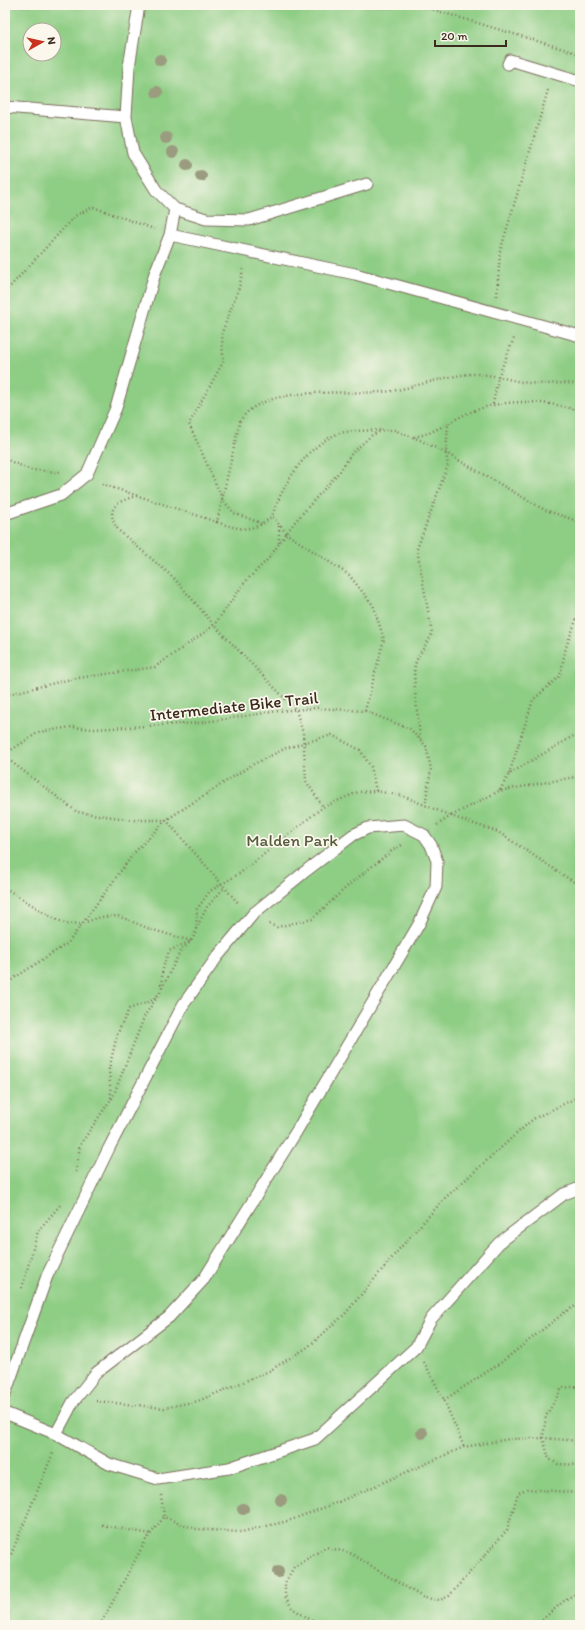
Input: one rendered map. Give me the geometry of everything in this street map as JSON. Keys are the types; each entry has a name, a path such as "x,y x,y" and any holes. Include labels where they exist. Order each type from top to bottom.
{"lane":[{"path":"139,5 128,67 126,117 133,153 156,190 175,208 206,219 248,220 367,184"},
{"path":"508,64 510,60 580,81"},
{"path":"5,107 126,117"},
{"path":"5,514 61,495 87,474 116,408 155,273 170,235 175,208"},
{"path":"170,235 355,274 580,336"},
{"path":"5,1394 48,1276 110,1148 183,1005 217,957 251,917 307,870 353,835 368,828 404,825 424,835 431,845 437,861 436,887 419,924 296,1132 204,1279 169,1317 96,1373 75,1399 59,1436"},
{"path":"5,1413 59,1436 109,1464 158,1479 229,1468 315,1439 416,1347 431,1319 499,1243 564,1194 580,1188"}],"path":[{"path":"418,5 580,54"},
{"path":"496,313 500,252 554,73"},
{"path":"5,292 75,216 93,207 170,235"},
{"path":"246,251 239,288 222,332 222,362 189,424 223,500 234,513 263,524"},
{"path":"493,404 498,377 522,319"},
{"path":"217,522 240,421 246,412 267,400 327,392 391,391 454,375 476,374 529,383 580,384"},
{"path":"414,438 448,424 464,413 493,404 531,402 562,405 580,411"},
{"path":"420,740 415,667 420,651 428,643 432,633 417,549 448,465 446,453 448,424"},
{"path":"5,695 71,679 155,667 214,625 245,582 269,558 287,534 340,471 352,453 372,435 382,430"},
{"path":"5,459 31,470 56,471 83,477 217,522 241,528 263,524 272,516 279,497 310,451 338,434 394,430 446,453 545,510 580,522"},
{"path":"139,496 121,500 114,508 112,520 118,530 174,578 214,625 296,710 303,733 302,743 306,781 323,807"},
{"path":"272,516 287,534 349,575 373,605 384,640 365,711"},
{"path":"279,526 279,544"},
{"path":"499,791 509,774 533,700 560,676 566,647 580,610"},
{"name":"Intermediate Bike Trail","path":"5,754 9,749 40,732 72,727 94,729 198,723 278,711 317,708 365,711 410,729 426,746 431,769 425,805 451,816"},
{"path":"509,774 580,732"},
{"path":"5,984 68,943 134,853 166,820 250,766 286,748 332,735 360,750 371,767 376,791"},
{"path":"5,757 78,812 134,820 166,820 251,917 277,927 312,919 350,884 394,849 424,835"},
{"path":"451,816 499,791 580,776"},
{"path":"451,816 498,832 580,886"},
{"path":"5,888 53,918 67,924 83,924 101,917 118,916 150,929 191,941 180,952 160,993 145,1015 119,1085 103,1120"},
{"path":"196,930 207,907 224,888"},
{"path":"75,1399 164,1408 198,1401 269,1371 308,1347 346,1314 401,1247 445,1198 532,1119 580,1096"},
{"path":"444,1400 499,1364 565,1312 580,1303"},
{"path":"416,1347 444,1400 464,1447"},
{"path":"580,1386 562,1388 546,1416 543,1438 549,1458 558,1464 580,1465"},
{"path":"5,1569 59,1436"},
{"path":"164,1516 195,1529 241,1532 248,1531 288,1521 336,1503 464,1447 510,1439 543,1438 580,1441"},
{"path":"100,1625 150,1534 164,1516 158,1479"},
{"path":"319,1625 292,1608 285,1596 285,1583 294,1566 326,1547 350,1553 424,1598 440,1600 449,1596 507,1530 518,1492 526,1489 580,1493"},
{"path":"102,1525 150,1534"},
{"path":"536,1625 565,1600 580,1591"}],"green space":[{"name":"Malden Park","path":"5,5 580,5 580,1625 5,1625"}]}
